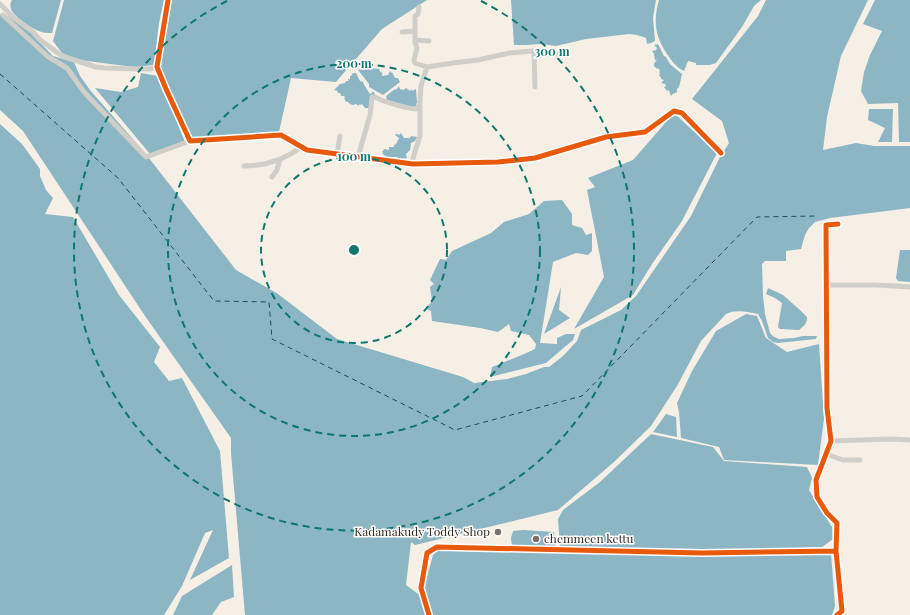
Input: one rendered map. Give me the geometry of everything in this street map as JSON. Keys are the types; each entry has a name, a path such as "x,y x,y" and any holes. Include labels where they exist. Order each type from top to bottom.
{"street":[{"path":"168,0 157,67 190,141"},
{"path":"0,4 39,39 62,56 96,67 104,68 150,69 157,67"},
{"path":"419,7 418,14 415,16 415,40 417,48 414,60 415,63 427,67 478,60 509,53 533,51 534,54 561,54"},
{"path":"3,15 47,56 67,68 84,92 146,157 190,141 281,135 307,150 413,164 498,162 535,158 606,137 645,132 674,111 682,113 721,153"},
{"path":"402,32 415,31"},
{"path":"415,40 429,41"},
{"path":"534,54 535,87"},
{"path":"413,164 413,158 420,136 421,86 427,67"},
{"path":"358,157 370,114 372,97 416,109 420,106"},
{"path":"337,154 340,136"},
{"path":"244,166 272,163 301,147"},
{"path":"272,177 277,170 280,159"},
{"path":"837,615 842,611 836,551 837,523 827,513 817,497 816,480 831,439 827,408 826,226 838,224"},
{"path":"826,285 876,284 910,286"},
{"path":"831,439 893,436"},
{"path":"831,439 910,440"},
{"path":"826,454 843,460 860,460"},
{"path":"429,615 421,588 427,553 437,547 702,553 836,551"}],"water":[{"path":"12,0 61,0 52,33 44,33 36,30 19,19 12,12 10,4"},
{"path":"64,0 164,0 159,23 154,65 136,67 87,61 72,58 62,53 53,41"},
{"path":"172,0 427,0 382,29 336,82 291,78 279,132 191,138 160,66"},
{"path":"511,0 656,0 653,18 655,41 647,44 646,38 629,34 586,39 556,46 542,44 514,45"},
{"path":"659,0 761,0 754,6 742,27 716,63 710,65 696,65 696,63 688,61 684,71 672,61 660,41 656,28 656,15"},
{"path":"766,0 868,0 841,56 827,117 823,150 856,143 874,146 910,146 910,208 830,218 815,222 805,235 801,249 786,251 786,261 765,261 762,264 765,314 770,333 779,339 817,336 816,339 778,343 773,342 768,338 758,314 738,311 726,314 701,341 677,386 651,426 614,462 558,510 415,545 411,542 406,585 421,596 425,615 245,615 231,438 145,316 23,131 0,110 0,14 8,16 29,31 53,56 74,62 80,76 90,90 145,153 236,270 278,294 337,339 463,377 474,383 507,379 544,367 549,367 563,356 577,341 581,330 621,310 636,296 691,216 720,157 729,143 722,121 692,99 758,16"},
{"path":"875,0 910,0 910,142 899,142 898,103 868,104 861,91 864,72 870,55 882,31 863,24"},
{"path":"658,44 670,64 682,74 677,92 671,96 669,90 667,91 664,87 666,86 665,84 661,83 664,80 659,76 659,69 656,68 654,63 657,60 655,60 652,51 656,50 657,48 654,45"},
{"path":"370,65 372,67 371,68 379,69 380,72 383,73 382,76 388,75 390,71 391,73 392,72 395,78 398,78 400,82 383,95 369,87 369,84 358,70 365,70 365,68"},
{"path":"141,73 158,76 185,142 150,154 95,88 121,92 138,87"},
{"path":"353,73 356,73 369,93 371,94 374,92 375,95 369,108 365,108 362,104 359,104 359,106 356,104 350,104 345,101 344,96 341,96 341,94 337,92 338,91 334,90 340,84 348,81"},
{"path":"399,86 400,89 403,90 406,88 410,91 412,89 412,91 416,89 417,106 413,107 387,101 386,96 395,89 396,90"},
{"path":"869,109 893,109 892,142 878,142 885,128 868,120"},
{"path":"674,113 717,153 682,221 652,264 633,295 574,329 604,277 587,190 595,187 588,178 633,160"},
{"path":"0,124 22,144 40,169 40,176 46,190 53,198 45,214 73,217 119,295 160,347 154,362 169,381 182,378 220,451 229,558 190,580 213,530 205,533 182,586 164,615 0,615"},
{"path":"401,133 404,138 409,139 411,136 417,137 415,141 411,143 410,150 406,154 407,158 401,159 397,157 386,157 382,151 384,151 384,149 389,150 389,147 394,147 399,138 395,135 399,135"},
{"path":"562,200 572,214 572,225 582,228 586,235 592,233 592,251 588,255 576,253 553,262 540,343 557,344 557,338 566,334 575,334 573,340 546,363 490,377 492,367 535,349 536,344 529,335 511,331 509,324 498,332 432,321 431,311 426,309 432,301 430,287 434,284 430,280 440,259 446,260 452,251 491,233 504,222 529,214 544,201"},
{"path":"900,250 910,250 910,282 898,281 896,278"},
{"path":"561,287 559,310 570,318 544,334"},
{"path":"768,288 783,295 807,317 805,325 799,330 780,329 778,327 782,303 766,294"},
{"path":"746,314 757,316 766,338 787,352 819,344 824,419 818,465 724,460 719,447 681,438 677,403 692,371 716,331"},
{"path":"666,414 676,417 677,437 653,432"},
{"path":"651,434 713,447 724,461 807,467 812,478 809,490 832,527 833,539 822,547 717,552 560,547 558,519 563,510 600,482"},
{"name":"chemmeen kettu","path":"523,530 554,532 556,548 512,547 511,538 513,531"},
{"path":"438,550 694,555 831,553 835,606 832,615 432,615 424,588 433,555"},
{"path":"232,565 234,597 221,602 212,615 173,615 182,596"}],"ferry route":[{"path":"0,74 118,178 214,301 269,302 272,339 455,430 582,396 757,217 818,216"}],"cycle path":[{"path":"168,0 157,67 190,141 281,135 307,150 413,164 498,162 535,158 606,137 645,132 674,111 682,113 721,153"},
{"path":"837,615 842,611 836,551 837,523 827,513 817,497 816,480 831,441 827,408 826,225 838,224"},
{"path":"429,615 421,588 427,553 437,547 702,553 836,551"}],"place":[{"name":"Kadamakudy Toddy Shop","path":"498,532"},
{"name":"chemmeen kettu","path":"536,539"}]}
